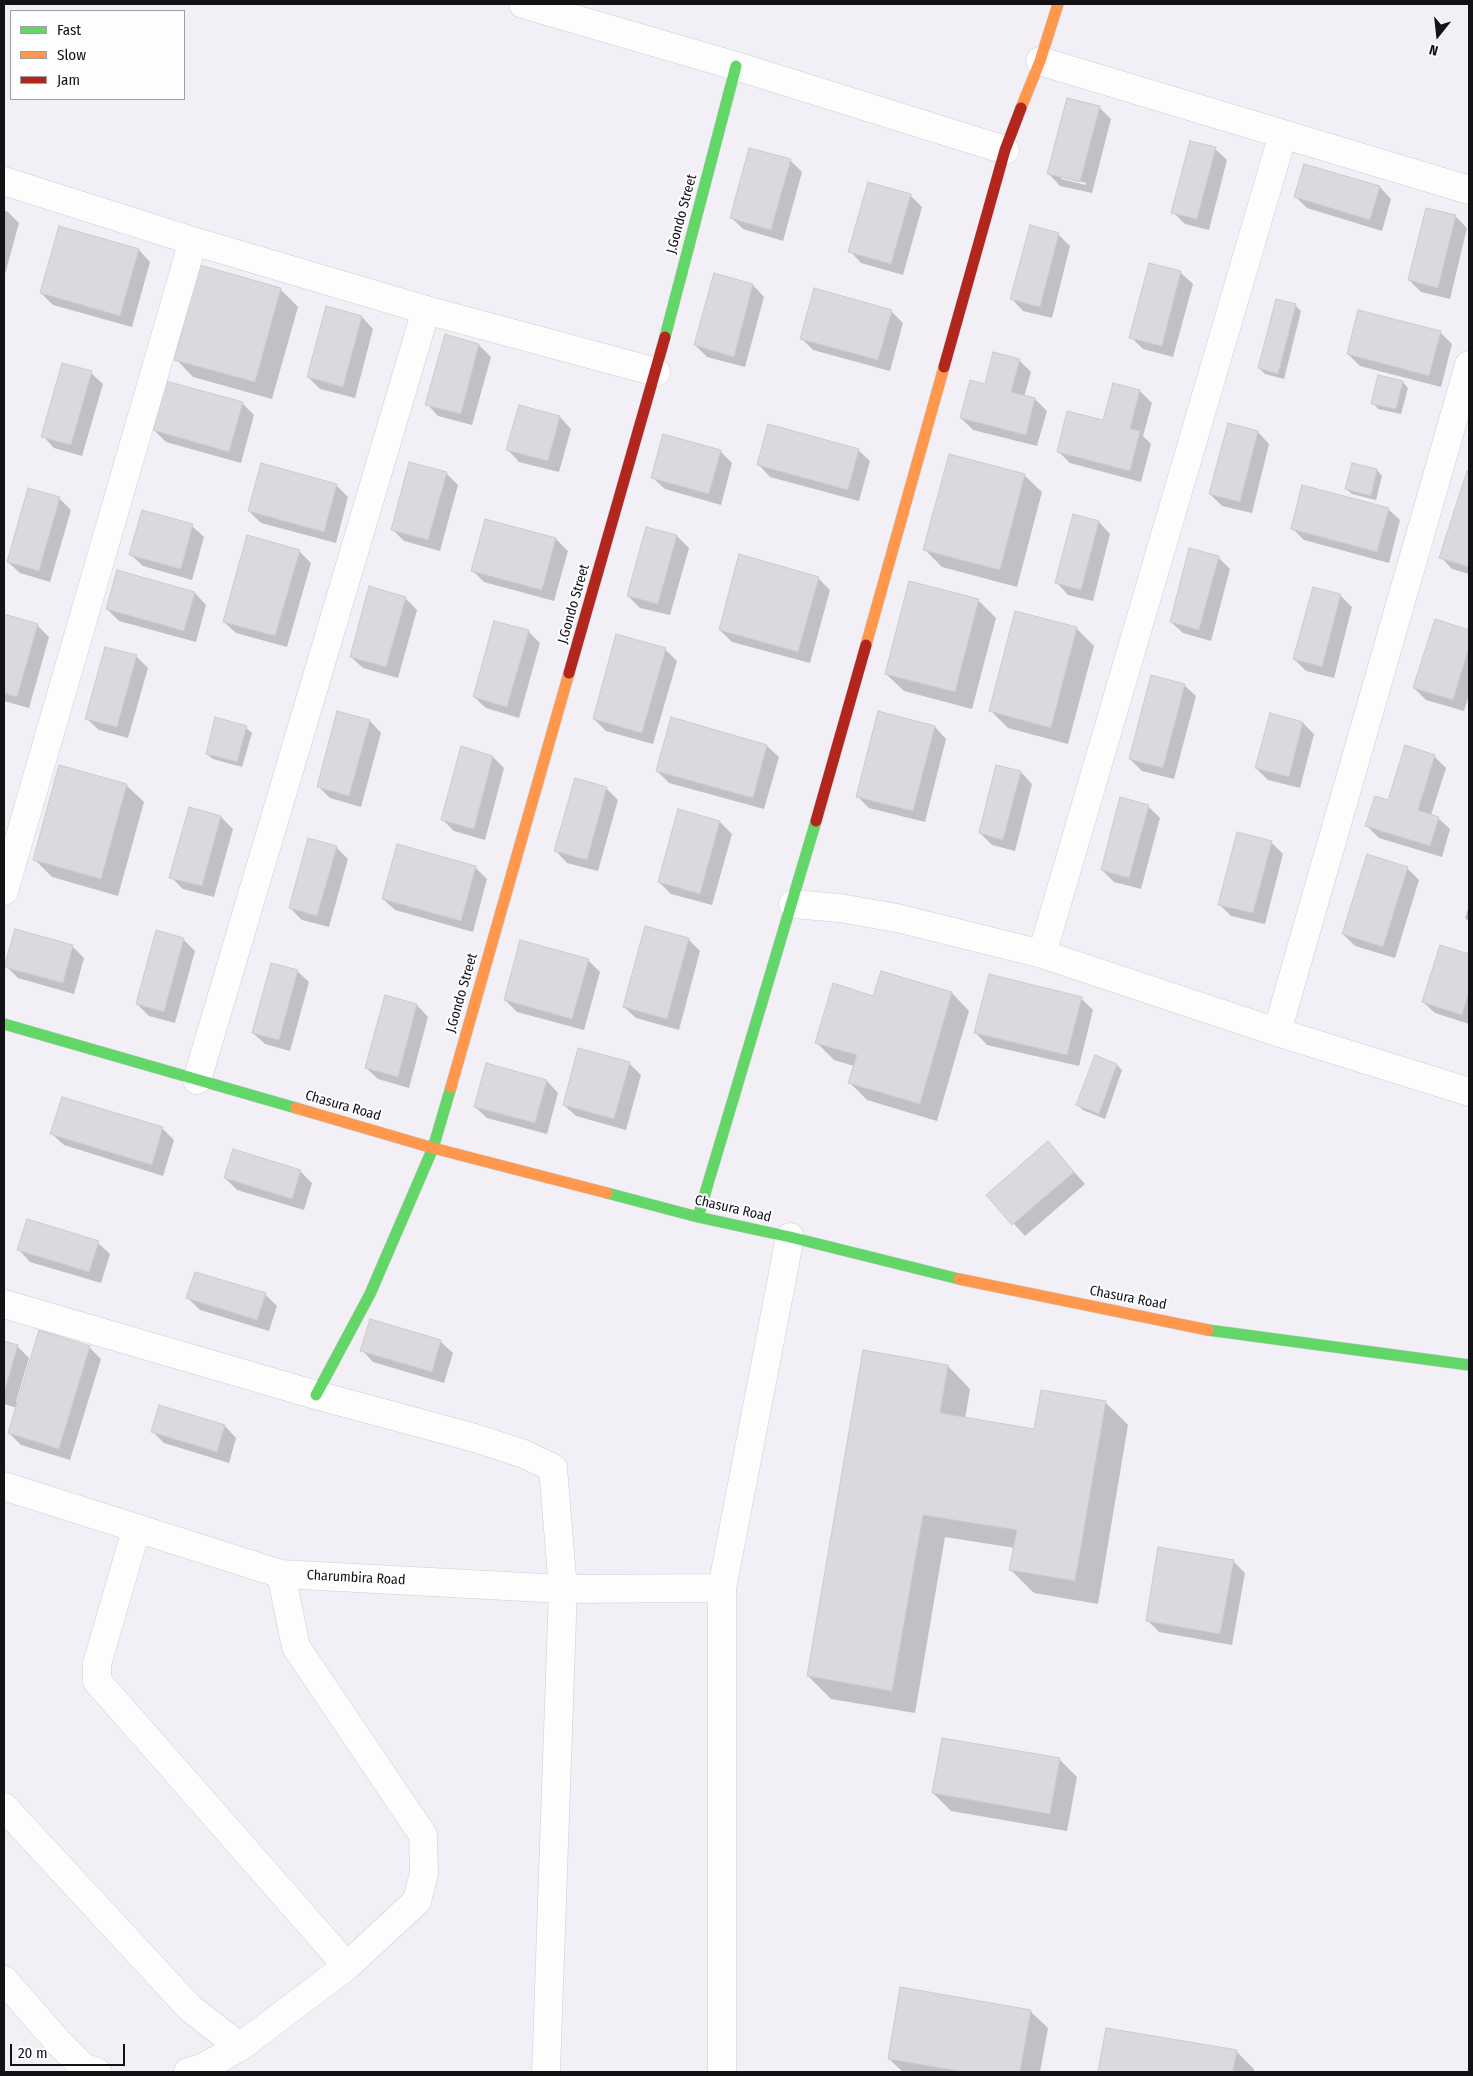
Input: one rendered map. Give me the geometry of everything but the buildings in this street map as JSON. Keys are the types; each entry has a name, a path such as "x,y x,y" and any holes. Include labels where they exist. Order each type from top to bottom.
{"street":[{"path":"523,4 736,66 1005,150"},
{"path":"698,1217 793,904 1005,150 1040,62 1058,4"},
{"path":"1040,62 1469,190"},
{"name":"J.Gondo Street","path":"316,1395 370,1294 433,1148 656,372 736,66"},
{"path":"1042,954 1283,134"},
{"path":"4,181 426,310 656,372"},
{"path":"4,891 193,240"},
{"path":"197,1080 426,310"},
{"path":"1277,1032 1469,366"},
{"path":"793,904 840,908 897,918 1042,954 1277,1032 1469,1092"},
{"name":"Chasura Road","path":"4,1024 433,1148 698,1217 790,1237 985,1285 1214,1331 1469,1365"},
{"path":"722,2072 722,1588 790,1237"},
{"path":"4,1304 316,1395 475,1438 524,1454 553,1468 563,1589 546,2072"},
{"name":"Charumbira Road","path":"4,1486 136,1530 281,1574 563,1589 722,1588"},
{"path":"136,1530 97,1664 97,1681 347,1966"},
{"path":"188,2072 204,2067 240,2047 347,1966 417,1901 424,1873 423,1835 296,1647 281,1574"},
{"path":"4,1806 190,2008 240,2047"},
{"path":"4,1980 83,2067 97,2072"}],"traffic: fast":[{"path":"665,337 736,66"},
{"path":"698,1217 816,821"},
{"path":"4,1024 296,1108"},
{"path":"316,1395 370,1294 433,1148 451,1087"},
{"path":"607,1193 698,1217 790,1237 959,1279"},
{"path":"1208,1330 1469,1365"}],"traffic: slow":[{"path":"1021,108 1040,61 1058,4"},
{"path":"866,645 944,367"},
{"path":"451,1087 569,673"},
{"path":"296,1108 433,1148 607,1193"},
{"path":"959,1279 1208,1330"}],"traffic: jam":[{"path":"944,367 1005,150 1021,108"},
{"path":"569,673 665,337"},
{"path":"816,821 866,645"}]}
